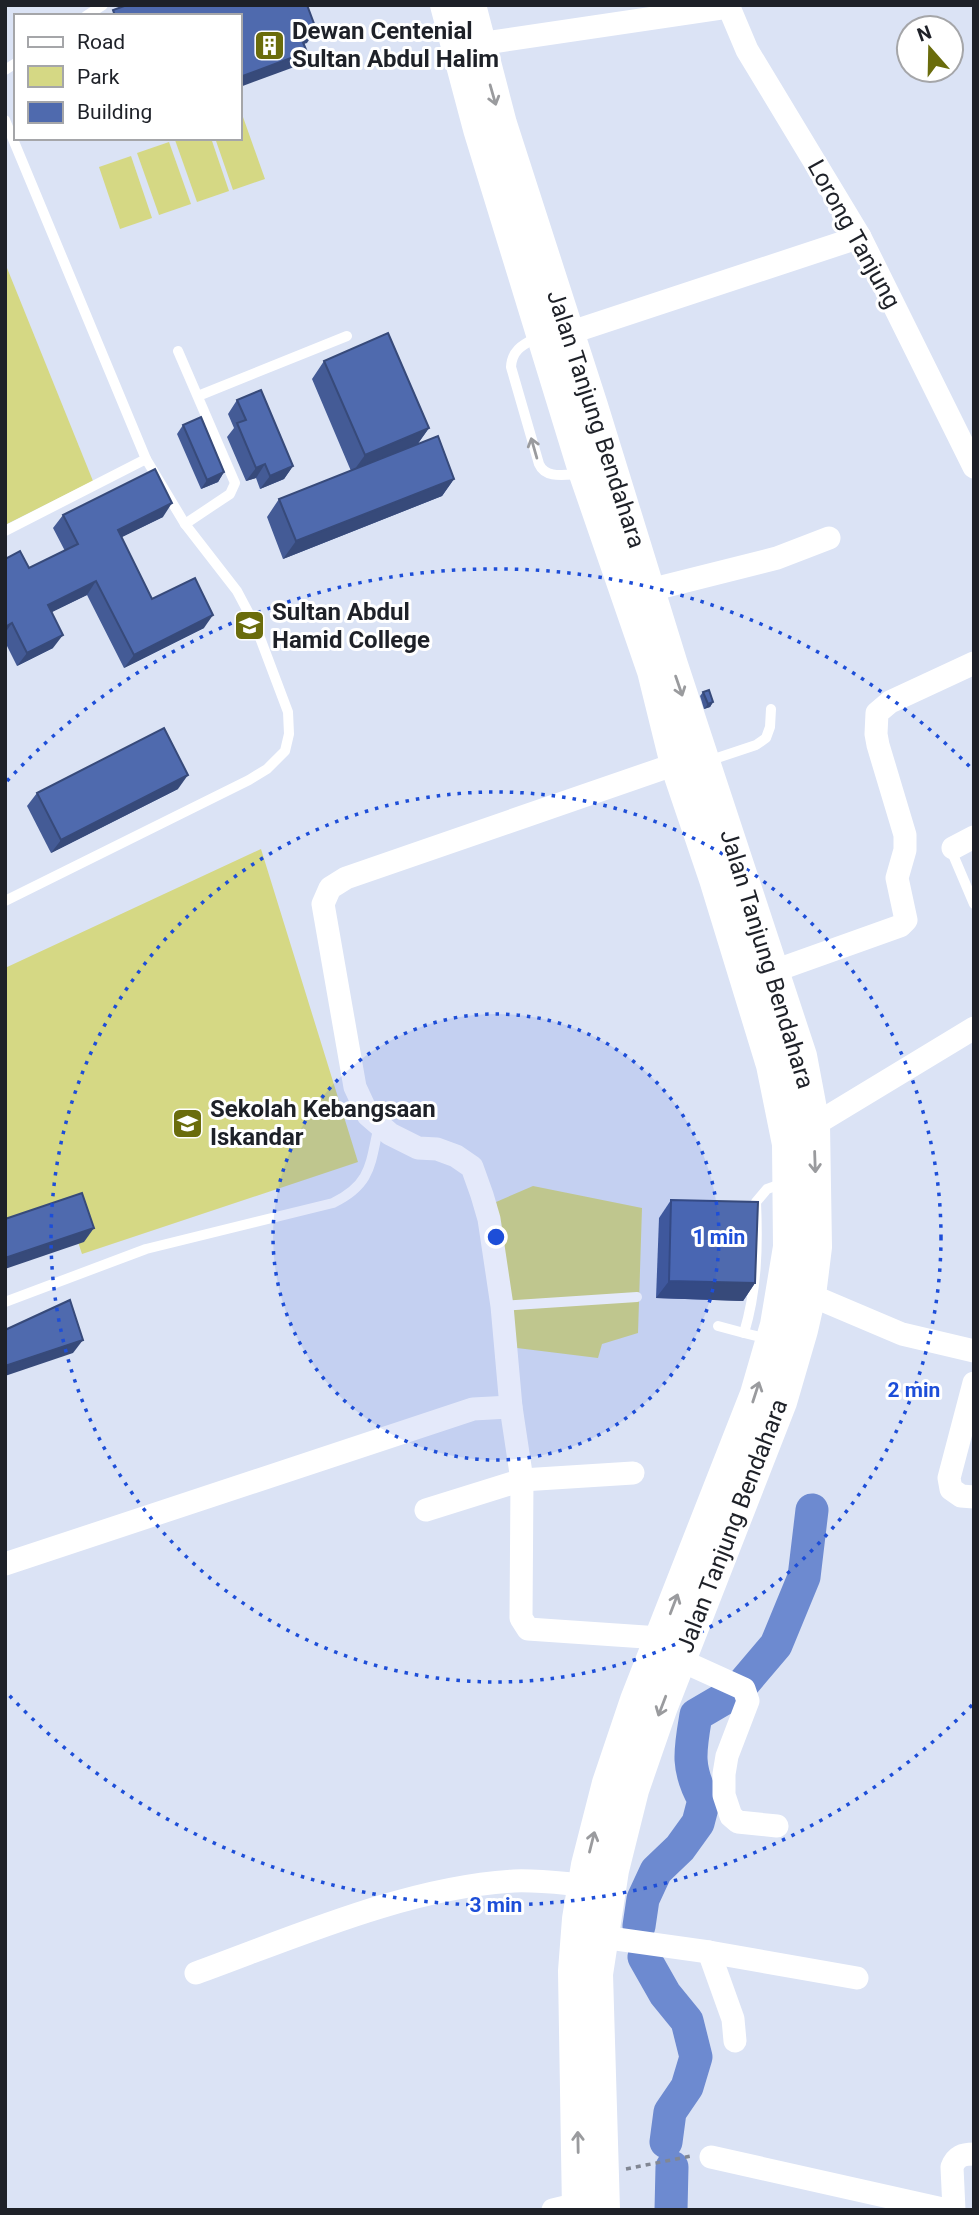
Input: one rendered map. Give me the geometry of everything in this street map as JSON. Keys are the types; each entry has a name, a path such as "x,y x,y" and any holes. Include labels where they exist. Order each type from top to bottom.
{"main road":[{"name":"Jalan Tanjung Bendahara","path":"446,5 475,117 650,590 672,665 715,879 772,1065 788,1144 789,1247 758,1336 756,1394 670,1649 661,1709 633,1790 612,1870 597,1974 604,2175 578,2208"},
{"name":"Jalan Tanjung Bendahara","path":"470,5 555,334 585,474 653,671 774,971 801,1055 814,1125 816,1247 810,1296 781,1402 670,1649 636,1700 608,1783 583,1885 574,1971 578,2208"}],"street":[{"path":"479,44 728,6"},
{"name":"Lorong Tanjung","path":"728,6 747,50 860,237 974,467"},
{"path":"555,334 860,237"},
{"path":"650,590 777,558 829,538"},
{"path":"774,971 900,926 906,920 897,878 905,850 905,835 878,745 877,713 890,702 974,663"},
{"path":"691,763 346,878 330,888 323,904 355,1087 368,1115 390,1134 418,1148 437,1149 456,1156 471,1167 489,1219 522,1480 523,1624 528,1629 670,1649 741,1687 748,1701 727,1756 724,1795 731,1816 738,1822 777,1826"},
{"path":"953,848 974,837"},
{"path":"814,1125 974,1028"},
{"path":"810,1296 902,1335 974,1351"},
{"path":"974,1383 949,1478 951,1489 961,1496 974,1497"},
{"path":"5,1564 473,1409 511,1407"},
{"path":"426,1510 522,1480 633,1473"},
{"path":"196,1973 377,1910 465,1887 514,1881 583,1885"},
{"path":"602,1937 709,1952 857,1978"},
{"path":"709,1952 733,2019 735,2041"},
{"path":"954,2210 954,2161 959,2156 973,2156"},
{"path":"711,2157 947,2210"}],"lane":[{"path":"5,120 146,459 185,524 237,592 256,627 288,712 289,734 285,751 267,769 249,780 5,901"},
{"path":"555,334 516,349 511,367 542,471 548,474 585,474"},
{"path":"198,396 346,336"},
{"path":"178,351 235,483 230,494 185,524"},
{"path":"5,531 146,459"},
{"path":"691,763 755,745 766,738 771,709"},
{"path":"953,848 954,857 974,904"},
{"path":"5,1302 146,1249 333,1203 355,1191 363,1182 368,1173 379,1125"},
{"path":"502,1306 637,1297"},
{"path":"719,1326 758,1336"}],"path":[{"path":"604,2175 685,2156 711,2157"}],"green space":[{"path":"242,117 265,179 233,190 216,140 242,140"},
{"path":"175,140 212,140 229,191 197,202"},
{"path":"169,142 191,204 159,215 137,153"},
{"path":"131,156 152,218 120,229 99,167"},
{"path":"5,263 93,481 5,525"},
{"path":"261,849 358,1162 82,1254 67,1209 5,1231 5,968"},
{"path":"533,1186 642,1208 638,1333 602,1344 598,1358 517,1348 496,1202"}],"building":[{"name":"Dewan Centenial Sultan Abdul Halim","path":"127,5 307,5 316,29 300,35 307,52 242,76 242,14 114,14 113,10"},
{"path":"388,333 429,428 365,455 324,361"},
{"path":"261,390 293,466 270,476 265,464 256,468 237,423 246,420 237,400"},
{"path":"201,417 224,472 207,480 183,425"},
{"path":"438,436 454,479 296,541 279,499"},
{"path":"155,469 172,503 118,530 152,599 195,578 213,615 134,655 96,581 48,605 63,635 27,653 12,623 5,627 5,559 20,551 29,568 78,544 63,515"},
{"path":"709,690 713,702 708,704 703,692"},
{"path":"164,728 188,775 61,840 37,793"},
{"path":"82,1193 94,1228 5,1258 5,1219"},
{"path":"671,1200 758,1202 755,1283 669,1281"},
{"path":"70,1300 83,1340 5,1366 5,1330"}],"waterway":[{"path":"639,1926 643,1899 656,1871 680,1848 698,1823 704,1800 694,1778 691,1759 696,1715 737,1691 776,1645 804,1577 812,1510"},
{"path":"644,1957 665,1994 687,2021 696,2057 687,2087 670,2112 666,2142"},
{"path":"671,2210 672,2167"}],"place":[{"name":"Dewan Centenial Sultan Abdul Halim","path":"269,45"},
{"name":"Sultan Abdul Hamid College","path":"249,626"},
{"name":"Sekolah Kebangsaan Iskandar","path":"187,1123"}]}
